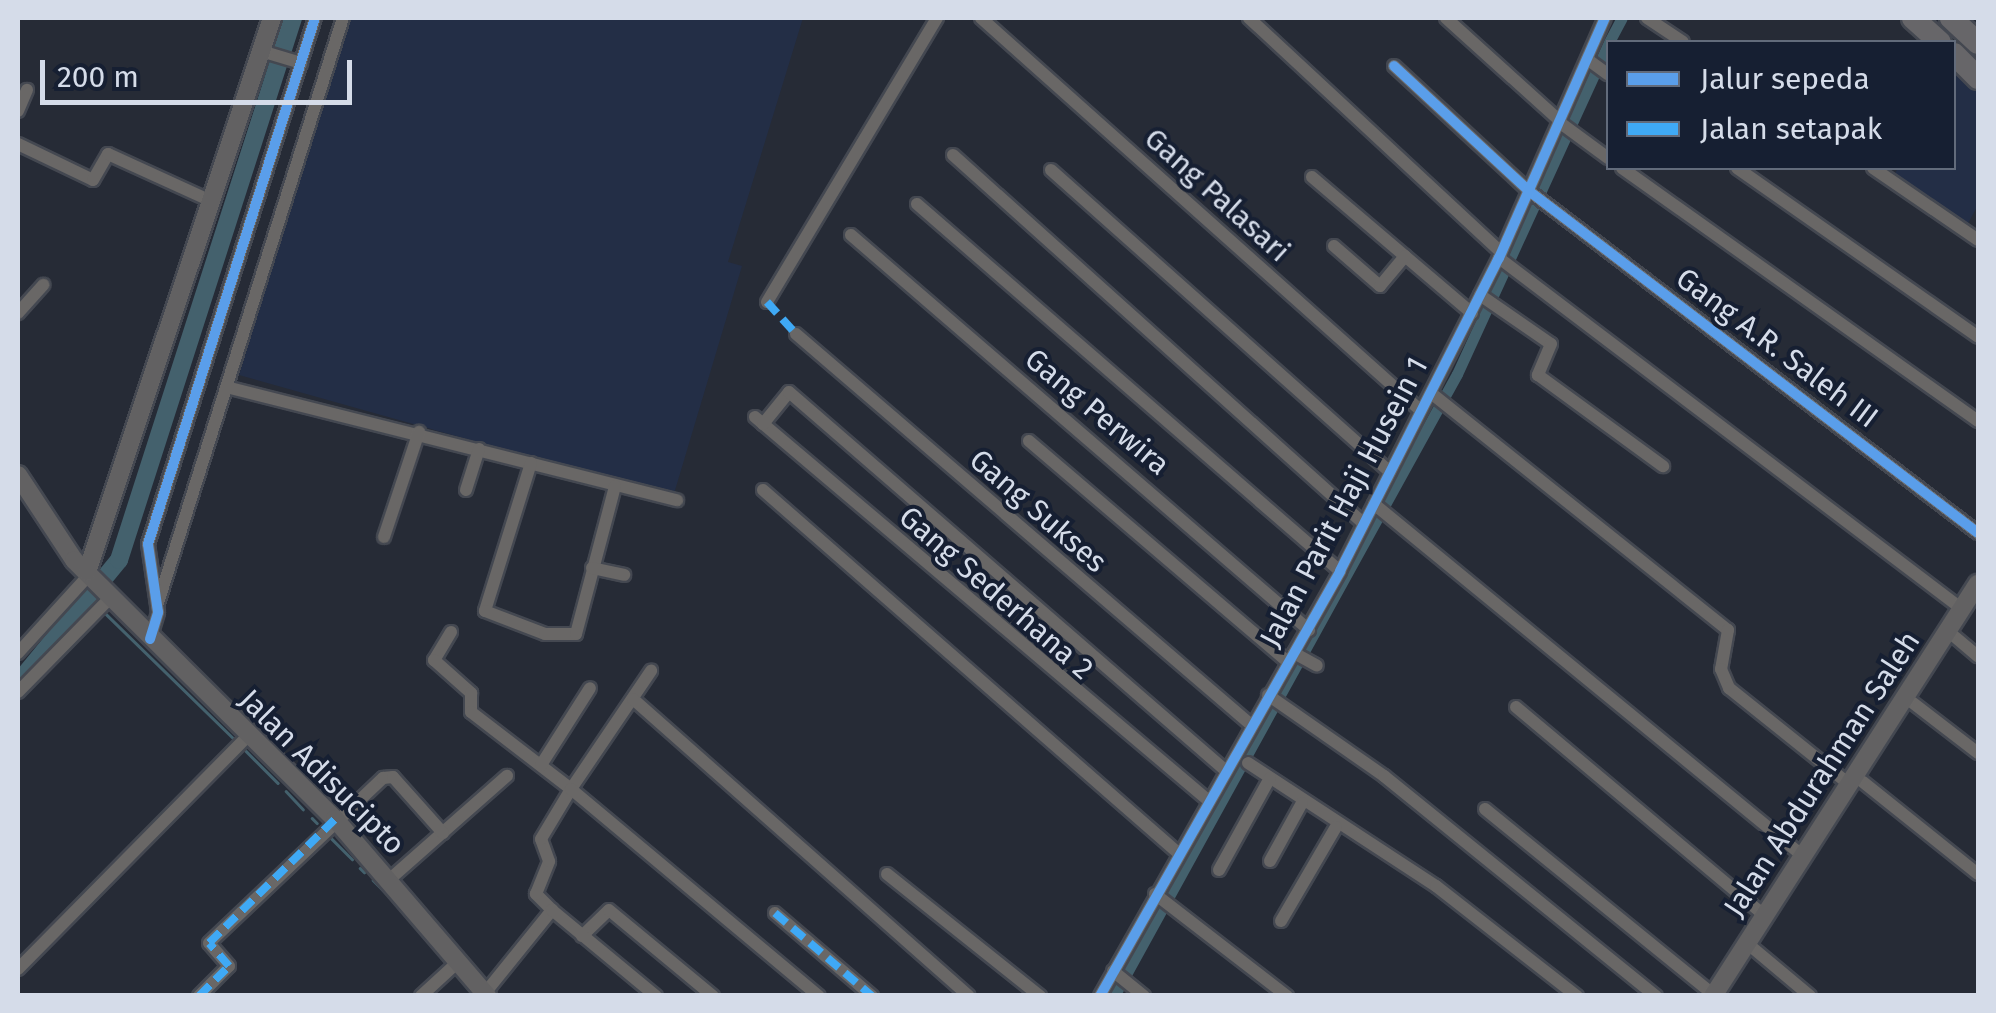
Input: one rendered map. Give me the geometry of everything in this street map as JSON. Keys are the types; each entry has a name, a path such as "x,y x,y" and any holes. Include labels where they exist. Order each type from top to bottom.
{"highway":[{"path":"1914,18 1938,40"},
{"path":"1952,18 1975,40"},
{"path":"1956,57 1978,78"}],"street":[{"path":"20,686 95,580 98,543 272,18"},
{"path":"157,606 148,544 316,18"},
{"path":"150,640 157,606 230,388 343,18"},
{"path":"768,302 936,18"},
{"name":"Gang Palasari","path":"981,18 1420,410"},
{"path":"1249,18 1516,270 1970,606"},
{"path":"1446,18 1565,126 1606,157"},
{"name":"Jalan Parit Haji Husein 1","path":"1100,996 1117,974 1155,894 1225,770 1240,758 1250,724 1274,698 1363,523 1378,507 1420,410 1434,395 1472,312 1536,196 1565,126 1598,67 1605,18"},
{"path":"1647,18 1680,40"},
{"path":"261,51 301,63"},
{"name":"Gang A.R. Saleh III","path":"1394,66 1536,196 1978,533"},
{"path":"18,111 28,90"},
{"path":"18,144 93,180 108,154 211,201"},
{"path":"953,156 1363,523"},
{"path":"1051,170 1390,472"},
{"path":"1625,170 1978,421"},
{"path":"1740,170 1978,337"},
{"path":"1876,170 1978,240"},
{"path":"1312,177 1472,312"},
{"path":"917,204 1340,571"},
{"name":"Gang Perwira","path":"851,235 1308,630"},
{"path":"1334,246 1380,286 1405,256"},
{"path":"18,313 43,285"},
{"path":"1483,297 1552,344 1538,374 1663,466"},
{"name":"Gang Sukses","path":"796,334 1250,724"},
{"path":"230,388 419,432 677,500"},
{"name":"Gang Sederhana 2","path":"1208,801 759,420 789,392 1225,770"},
{"path":"1434,395 1728,630 1724,682 1978,874"},
{"path":"384,537 419,432"},
{"path":"1029,441 1291,658 1318,666"},
{"path":"466,490 479,449"},
{"path":"531,462 486,612 572,639 615,486"},
{"name":"Jalan Adisucipto","path":"18,475 95,580 150,640 335,819 486,994"},
{"path":"763,490 1178,852"},
{"path":"1378,507 1802,856"},
{"path":"592,568 624,575"},
{"path":"18,652 95,580"},
{"name":"Jalan Abdurahman Saleh","path":"1717,995 1802,856 1913,703 1939,651 1955,637 1978,584"},
{"name":"Jalan Abdurahman Saleh","path":"1717,995 1754,949 1970,606"},
{"path":"451,632 434,660 470,693 472,712 571,789 819,996"},
{"path":"1955,637 1978,656"},
{"path":"651,671 541,838 550,861 536,894 656,996"},
{"path":"541,765 590,688"},
{"path":"1274,698 1656,996"},
{"path":"633,699 969,996"},
{"path":"1913,703 1978,753"},
{"path":"1516,707 1764,915"},
{"path":"18,968 248,736"},
{"path":"1240,758 1336,827 1436,886 1577,996"},
{"path":"199,996 229,966 209,943 335,819 389,776 442,834"},
{"path":"390,880 507,776"},
{"path":"1219,870 1270,778"},
{"path":"1270,861 1302,802"},
{"path":"1485,808 1717,995"},
{"path":"1281,921 1336,827"},
{"path":"887,874 1040,996"},
{"path":"1155,894 1286,996"},
{"path":"486,994 552,910"},
{"path":"582,936 610,910 713,996"},
{"path":"775,914 872,996"},
{"path":"1754,949 1810,996"},
{"path":"421,996 458,962"},
{"path":"1117,974 1139,992"}],"shaded area":[{"path":"349,18 803,18 728,262 742,266 673,497 239,375"},
{"path":"1956,70 1978,87 1978,205 1965,229 1893,177 1897,170 1956,170"}],"waterway":[{"path":"18,683 119,560 293,18"},
{"path":"1610,40 1622,18"},
{"path":"1114,996 1457,374 1606,48"},
{"path":"106,614 234,739"},
{"path":"246,751 278,783"},
{"path":"286,791 303,809"},
{"path":"312,818 317,823"},
{"path":"331,838 352,859"},
{"path":"360,868 364,872"},
{"path":"373,880 400,907"}],"marked path":[{"path":"767,302 796,334"},
{"path":"199,996 229,966 209,943 335,819"},
{"path":"775,913 872,996"}],"cycle path":[{"path":"150,639 158,612 148,544 315,18"},
{"path":"1100,996 1340,571 1499,258 1605,18"},
{"path":"1394,66 1529,191 1978,533"}]}
